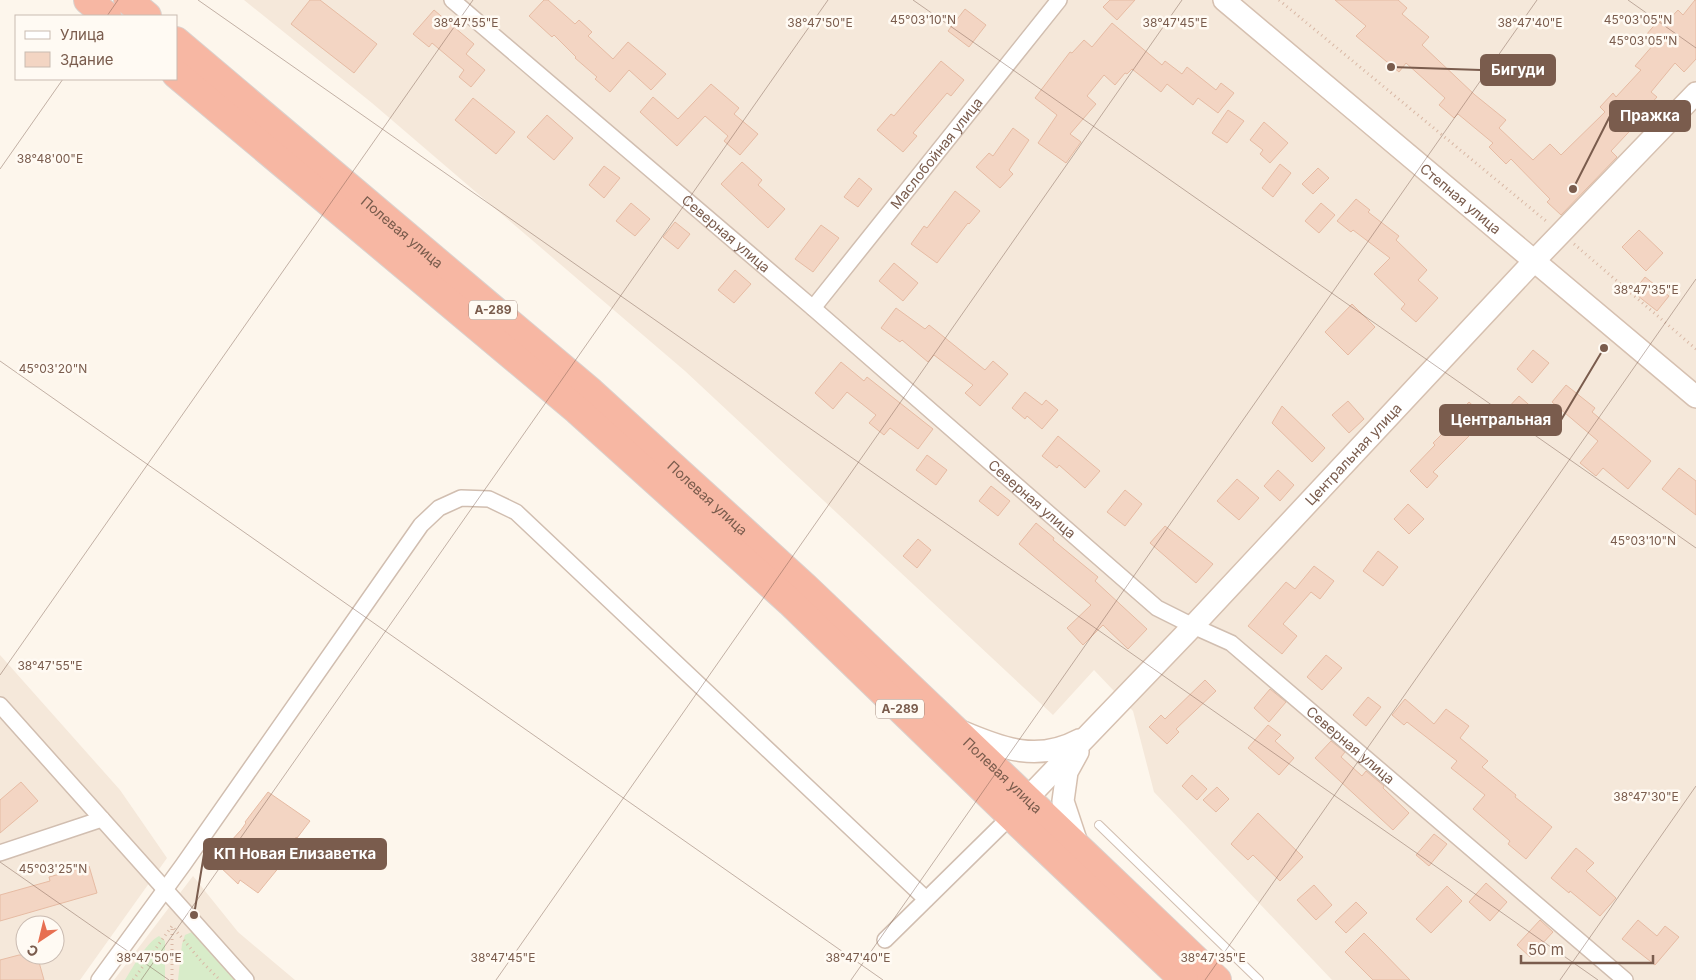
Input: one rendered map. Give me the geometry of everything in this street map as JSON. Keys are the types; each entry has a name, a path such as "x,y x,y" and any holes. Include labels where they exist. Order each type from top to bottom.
{"highway":[{"path":"88,0 106,15"},
{"path":"128,0 146,15"},
{"name":"Полевая улица","path":"178,43 591,392 804,586 950,727 1018,807 1184,980"},
{"name":"Полевая улица","path":"178,76 577,410 1018,807 1079,849 1217,980"}],"street":[{"name":"Северная улица","path":"452,0 813,308 1157,608 1231,643 1625,980"},
{"name":"Маслобойная улица","path":"813,308 1059,0"},
{"name":"Степная улица","path":"1224,0 1696,396"},
{"name":"Центральная улица","path":"1018,807 1193,626 1535,260 1696,92"},
{"path":"99,980 169,894 421,524 439,508 461,498 489,500 516,512 926,898"},
{"path":"0,705 246,980"},
{"name":"А-289","path":"950,727 997,746 1018,751 1037,752 1067,746 1086,736"},
{"name":"А-289","path":"1079,849 1064,801 1067,772 1086,736"},
{"path":"885,940 1018,807"},
{"path":"0,853 102,819"}],"lane":[{"path":"1100,825 1259,980"}],"path":[{"path":"1279,0 1561,233 1696,349"},
{"path":"169,894 172,926 172,980"},
{"path":"133,980 172,926"},
{"path":"172,926 220,980"}],"shaded area":[{"path":"244,0 1696,0 1696,980 1332,980 1154,792 1133,711 1094,670 1053,715 685,371 372,103"},
{"path":"0,655 120,790 167,858 80,980 0,980"},
{"path":"193,876 238,932 295,980 114,980"}],"green space":[{"path":"192,932 199,934 240,980 178,980 182,944 185,935"},
{"path":"159,936 165,941 165,980 125,980 145,950"}],"building":[{"path":"310,0 320,0 377,44 354,73 291,24"},
{"path":"544,0 548,0 575,24 579,20 592,32 588,36 613,59 628,42 666,74 651,90 629,70 610,92 595,79 597,77 575,58 554,35 552,37 529,16"},
{"path":"1110,0 1135,0 1117,20 1103,7"},
{"path":"1335,0 1398,0 1407,8 1402,14 1429,37 1422,45 1475,95 1506,120 1499,128 1533,160 1550,144 1561,155 1605,112 1600,107 1613,93 1616,97 1641,70 1635,66 1654,44 1646,35 1659,20 1664,25 1678,10 1683,15 1695,0 1696,59 1684,72 1675,63 1651,92 1657,97 1639,117 1641,119 1611,151 1617,157 1561,215 1547,202 1550,199 1511,159 1506,164 1489,147 1493,143 1458,114 1454,118 1439,105 1445,98 1406,63 1399,72 1356,36 1366,26"},
{"path":"965,9 986,25 969,47 948,31"},
{"path":"434,10 474,44 466,54 485,70 471,87 459,77 464,70 432,43 429,47 413,34"},
{"path":"1112,23 1162,65 1165,61 1182,74 1187,67 1216,90 1221,83 1234,93 1218,113 1198,98 1193,105 1167,84 1161,92 1132,69 1127,74 1125,73 1115,85 1104,75 1087,96 1096,104 1070,134 1081,142 1066,163 1038,143 1057,115 1035,98 1070,52 1072,53 1084,40 1092,47"},
{"path":"941,61 964,80 951,96 947,93 913,133 917,136 903,152 877,130 891,114 894,116"},
{"path":"711,84 739,108 734,114 758,134 740,155 724,141 728,136 705,116 677,146 640,112 653,97 678,119"},
{"path":"473,98 515,132 496,154 455,120"},
{"path":"1228,110 1244,121 1227,143 1212,133"},
{"path":"547,115 573,138 554,160 527,137"},
{"path":"1264,122 1288,143 1270,163 1260,154 1263,150 1250,140"},
{"path":"1013,128 1029,140 1009,170 1013,174 1000,188 976,167 989,153 993,156"},
{"path":"742,162 762,180 758,185 785,209 768,228 721,184"},
{"path":"1280,164 1291,173 1273,197 1262,188"},
{"path":"604,166 620,178 604,198 589,185"},
{"path":"1318,168 1329,178 1313,194 1302,184"},
{"path":"859,178 872,189 858,207 844,197"},
{"path":"955,191 980,211 968,223 937,263 911,244 924,226 927,228"},
{"path":"1356,199 1370,210 1368,212 1399,236 1396,240 1427,270 1418,280 1438,298 1416,322 1401,309 1405,304 1374,274 1390,258 1353,230 1351,232 1337,221"},
{"path":"631,203 650,219 635,236 616,221"},
{"path":"1321,203 1335,215 1319,233 1305,221"},
{"path":"675,222 690,234 678,249 663,237"},
{"path":"821,225 839,238 813,272 795,259"},
{"path":"1639,230 1663,253 1646,271 1622,247"},
{"path":"894,263 918,283 903,301 879,281"},
{"path":"735,270 751,284 734,303 718,290"},
{"path":"1645,277 1669,296 1657,311 1633,292"},
{"path":"1352,304 1375,327 1348,355 1325,332"},
{"path":"896,308 925,329 929,325 985,370 993,361 1008,374 980,406 965,393 973,385 934,355 928,362 902,340 900,342 881,328"},
{"path":"1533,350 1549,363 1532,383 1517,369"},
{"path":"841,362 864,381 867,377 933,429 918,449 890,428 884,435 869,423 876,415 847,392 833,409 815,393"},
{"path":"1566,385 1595,408 1592,412 1651,461 1628,489 1603,468 1596,476 1580,463 1598,441 1552,402"},
{"path":"1025,392 1042,405 1046,400 1058,410 1042,429 1027,416 1025,419 1012,408"},
{"path":"1519,396 1536,411 1524,424 1507,409"},
{"path":"1348,401 1364,419 1349,433 1332,415"},
{"path":"1469,402 1491,422 1477,436 1473,432 1433,472 1438,476 1427,488 1410,471 1435,445 1433,443 1458,418 1456,416"},
{"path":"1282,406 1325,448 1312,462 1272,423"},
{"path":"1058,436 1100,471 1085,488 1059,465 1057,468 1042,456"},
{"path":"927,455 947,470 936,485 916,470"},
{"path":"1679,468 1696,481 1696,515 1662,489"},
{"path":"1278,470 1294,485 1280,501 1264,486"},
{"path":"1237,479 1259,498 1239,520 1217,501"},
{"path":"991,486 1010,501 998,516 979,501"},
{"path":"1125,490 1142,504 1125,526 1107,512"},
{"path":"1408,504 1424,519 1409,534 1394,519"},
{"path":"1036,523 1054,538 1053,540 1098,577 1095,581 1147,629 1128,649 1103,625 1083,645 1067,628 1091,605 1019,544"},
{"path":"1165,526 1213,564 1196,583 1150,543"},
{"path":"918,539 931,550 917,568 903,556"},
{"path":"1378,551 1398,567 1383,586 1363,571"},
{"path":"1314,566 1334,581 1320,599 1311,592 1283,624 1297,636 1282,654 1248,626 1286,582 1295,589"},
{"path":"1326,655 1342,668 1322,690 1307,677"},
{"path":"1205,680 1216,691 1176,729 1179,732 1167,744 1149,727 1161,715 1165,719"},
{"path":"1270,689 1286,702 1269,722 1254,708"},
{"path":"1368,697 1381,707 1366,726 1353,715"},
{"path":"1405,699 1434,724 1446,709 1469,726 1460,738 1488,761 1482,767 1552,827 1526,859 1508,844 1510,841 1473,809 1485,795 1451,768 1457,761 1407,722 1404,725 1392,715"},
{"path":"1268,725 1281,735 1275,741 1294,758 1279,775 1248,748"},
{"path":"1331,741 1345,752 1341,757 1362,776 1366,771 1384,786 1383,788 1409,813 1393,830 1315,758"},
{"path":"1192,775 1207,789 1197,800 1182,786"},
{"path":"21,782 38,801 0,833 0,800"},
{"path":"1217,787 1229,799 1216,812 1203,800"},
{"path":"268,792 310,821 296,837 293,845 291,844 280,866 258,893 240,880 238,884 217,864 220,857 232,844 230,842"},
{"path":"1258,813 1303,857 1280,881 1253,855 1248,860 1231,844"},
{"path":"1434,834 1447,844 1429,866 1416,855"},
{"path":"1576,848 1594,863 1586,871 1616,898 1600,916 1551,878"},
{"path":"89,866 97,893 15,915 15,917 0,921 0,895 50,881 49,877"},
{"path":"1486,883 1507,902 1490,921 1469,902"},
{"path":"1314,885 1332,905 1316,920 1297,900"},
{"path":"1447,886 1462,901 1431,933 1416,919"},
{"path":"1356,902 1367,913 1346,933 1335,922"},
{"path":"1540,920 1553,932 1530,957 1517,945"},
{"path":"1638,920 1657,936 1665,926 1679,937 1655,965 1622,939"},
{"path":"1364,933 1410,980 1373,980 1345,952"},
{"path":"15,956 15,965 40,965 44,980 0,980 0,960"}],"place":[{"name":"Бигуди","path":"1391,67"},
{"name":"Пражка","path":"1573,189"},
{"name":"Центральная","path":"1604,348"},
{"name":"КП Новая Елизаветка","path":"194,915"}]}
